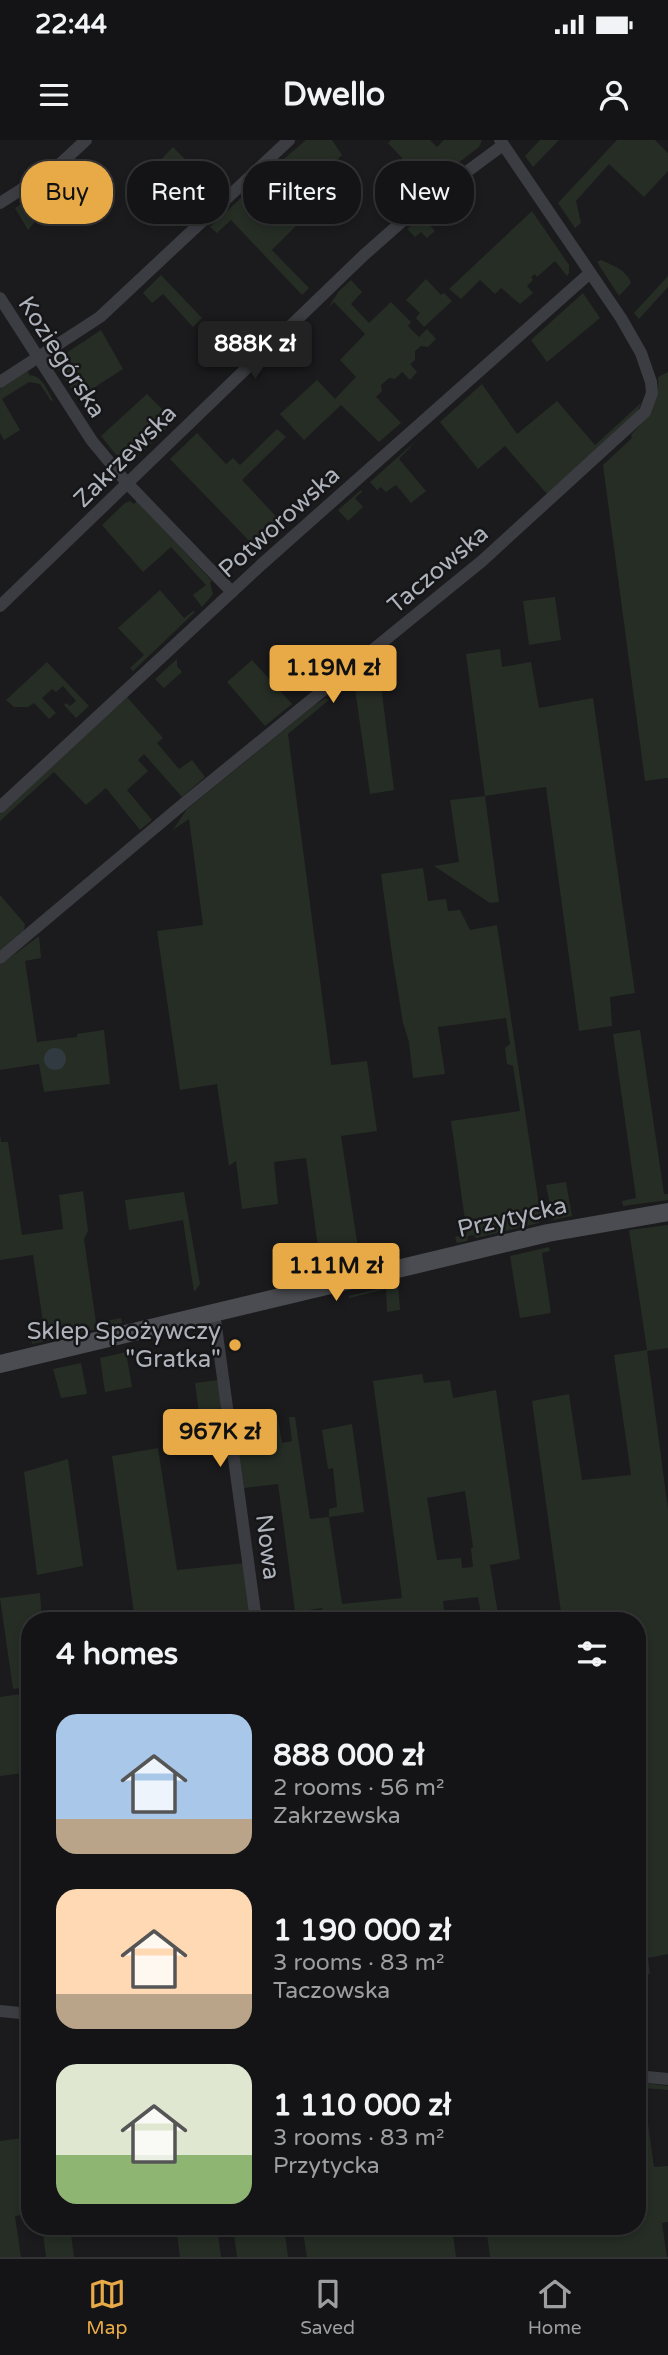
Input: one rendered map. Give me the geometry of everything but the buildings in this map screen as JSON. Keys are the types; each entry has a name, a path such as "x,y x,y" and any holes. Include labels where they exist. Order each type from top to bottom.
{"main road":[{"name":"Przytycka","path":"0,1364 548,1233 668,1212"}],"street":[{"path":"0,203 58,166 86,140"},
{"path":"0,382 116,304 289,140"},
{"path":"501,142 590,273"},
{"name":"Zakrzewska","path":"0,606 384,236 501,142"},
{"name":"Taczowska","path":"0,958 182,805 482,561 639,420 650,404 652,393 648,369 631,334 590,273"},
{"name":"Potworowska","path":"0,807 232,592 590,273"},
{"name":"Koziegórska","path":"0,298 92,441 127,484 232,592"},
{"name":"Nowa","path":"214,1312 255,1612"},
{"path":"0,2011 21,2013"},
{"path":"646,2077 668,2079"}],"shaded area":[{"path":"306,140 332,140 342,155 336,161 281,161"},
{"path":"391,140 430,140 437,147 444,140 482,140 479,147 461,161 405,161 388,143"},
{"path":"540,140 559,140 533,167 525,156"},
{"path":"617,140 655,140 668,153 668,171 644,197 609,164 576,201 581,223 575,228 558,203"},
{"path":"173,147 187,161 160,161"},
{"path":"243,196 243,224 298,224 272,250 309,288 302,295 231,220 229,222 229,209"},
{"path":"21,204 21,218 15,208"},
{"path":"532,211 569,265 567,276 555,261 537,277 535,274 531,277 533,280 527,286 533,293 520,304 501,288 495,294 480,280 461,299 449,289"},
{"path":"213,224 227,224 217,233 210,227"},
{"path":"413,224 429,224 435,231 427,238 421,232 415,237 407,229"},
{"path":"601,260 619,268 629,278 631,283 619,296 597,262"},
{"path":"161,275 202,318 193,327 163,294 152,303 143,293"},
{"path":"668,276 668,287 639,319 634,313"},
{"path":"426,279 441,295 444,293 452,301 424,327 416,318 420,313 406,300"},
{"path":"351,280 362,292 351,304 369,323 391,302 411,322 408,326 419,337 427,329 436,339 428,347 421,346 415,351 415,360 410,364 417,372 410,380 402,372 395,379 389,378 381,385 382,391 376,397 401,423 379,442 341,405 304,440 280,414 317,380 335,399 356,377 340,360 365,334 334,302 328,308 339,291"},
{"path":"583,293 600,318 547,362 531,340"},
{"path":"101,330 123,369 78,398 58,369 57,359"},
{"path":"28,371 29,375 41,380 53,400 51,401 40,384 29,382 2,399 20,430 4,440 0,433 0,389"},
{"path":"668,372 668,778 645,781 603,465 632,438 631,435 648,416 655,402 658,377"},
{"path":"482,384 517,434 557,401 595,445 641,403 638,411 547,494 505,446 478,469 440,422"},
{"path":"147,394 174,421 133,460 125,464 101,436"},
{"path":"277,429 286,437 242,480 285,526 258,550 170,459 197,433 226,464 233,458 240,465"},
{"path":"417,440 399,459 426,491 411,503 396,485 386,492 381,487 377,490 370,482"},
{"path":"361,490 355,498 363,507 348,521 338,510"},
{"path":"130,501 134,504 137,501 212,581 210,583 213,594 202,607 193,595 206,585 171,547 143,572 102,525"},
{"path":"160,590 184,618 195,612 133,671 130,668 144,655 118,628"},
{"path":"555,597 561,640 529,645 523,601"},
{"path":"500,649 502,667 531,662 539,708 593,698 635,993 610,997 612,1026 579,1031 546,787 485,796 466,654"},
{"path":"177,659 177,666 182,672 164,688 155,679"},
{"path":"252,660 292,704 265,726 227,682"},
{"path":"47,662 89,706 76,718 64,705 66,703 70,706 76,701 63,686 56,692 52,689 42,698 56,713 49,719 34,703 28,707 14,707 6,700"},
{"path":"380,677 394,790 370,794 354,682"},
{"path":"127,697 163,738 157,743 179,769 192,760 205,777 182,797 144,754 138,760 148,771 127,790 152,820 140,830 106,788 86,805 54,772 0,821 0,814"},
{"path":"326,698 329,700 288,734 331,1065 367,1061 377,1131 341,1136 360,1261 363,1261 363,1264 306,1278 305,1274 321,1270 306,1158 274,1162 278,1204 242,1209 236,1161 229,1166 217,1084 180,1090 157,931 203,925 189,819 173,830 187,809"},
{"path":"485,796 499,902 490,903 434,866 459,862 450,800"},
{"path":"423,868 428,901 446,899 448,911 460,910 470,930 497,925 541,1218 539,1223 476,1238 474,1235 468,1236 467,1241 457,1243 455,1237 467,1234 451,1121 520,1111 513,1066 507,1064 505,1048 510,1044 506,1018 438,1027 445,1074 413,1078 381,874"},
{"path":"0,895 25,924 24,930 0,950"},
{"path":"39,936 41,958 25,961 37,1042 77,1037 77,1034 104,1030 110,1084 44,1092 39,1064 0,1070 0,965"},
{"path":"640,1030 664,1194 668,1194 668,1200 623,1206 622,1201 636,1198 613,1034"},
{"path":"55,1048 63,1051 66,1059 63,1067 55,1070 47,1067 44,1059 47,1051"},
{"path":"0,1134 1,1142 8,1142 22,1235 63,1229 59,1195 83,1191 88,1231 84,1239 96,1323 121,1318 122,1323 32,1344 31,1339 45,1335 33,1255 0,1260"},
{"path":"566,1182 572,1216 553,1220 546,1185"},
{"path":"184,1192 200,1284 194,1292 183,1220 129,1230 125,1200"},
{"path":"668,1225 668,1348 647,1351 668,1509 668,1954 648,1958 650,1974 646,1975 646,1612 561,1612 532,1401 569,1394 582,1480 631,1475 614,1355 647,1350 629,1230"},
{"path":"549,1247 550,1251 542,1253 551,1313 520,1318 510,1256"},
{"path":"398,1284 400,1310 387,1312 386,1289 349,1298 349,1296"},
{"path":"126,1352 132,1387 105,1392 100,1358"},
{"path":"81,1363 87,1394 61,1398 53,1369"},
{"path":"422,1374 424,1383 450,1380 453,1398 496,1390 520,1559 490,1565 498,1612 481,1612 478,1597 443,1601 444,1612 323,1612 322,1608 295,1612 278,1484 244,1488 235,1424 278,1419 282,1443 292,1441 289,1417 295,1417 310,1519 329,1517 342,1604 402,1598 373,1381","holes":["465,1491 473,1567 462,1568 461,1558 437,1560 427,1498"]},
{"path":"218,1380 223,1408 199,1413 195,1383"},
{"path":"352,1424 364,1512 329,1517 329,1509 337,1507 333,1468 328,1469 322,1430"},
{"path":"158,1448 177,1570 245,1563 251,1612 134,1612 112,1456"},
{"path":"68,1459 83,1566 37,1575 24,1472"},
{"path":"40,1593 41,1612 21,1612 21,1688 13,1689 0,1598"},
{"path":"21,1694 21,1773 0,1776 0,1697"},
{"path":"646,2083 668,2086 668,2090 646,2088"},
{"path":"646,2110 654,2167 668,2166 668,2222 662,2223 667,2257 490,2257 487,2235 646,2235"},
{"path":"21,2138 21,2215 15,2216 21,2257 0,2257 0,2141"},
{"path":"43,2235 71,2235 74,2257 46,2257"},
{"path":"177,2235 218,2235 221,2257 180,2257"},
{"path":"234,2235 285,2235 288,2257 237,2257"},
{"path":"303,2235 453,2235 456,2257 307,2257"}],"place":[{"name":"Sklep Spożywczy \"Gratka\"","path":"235,1345"}]}
